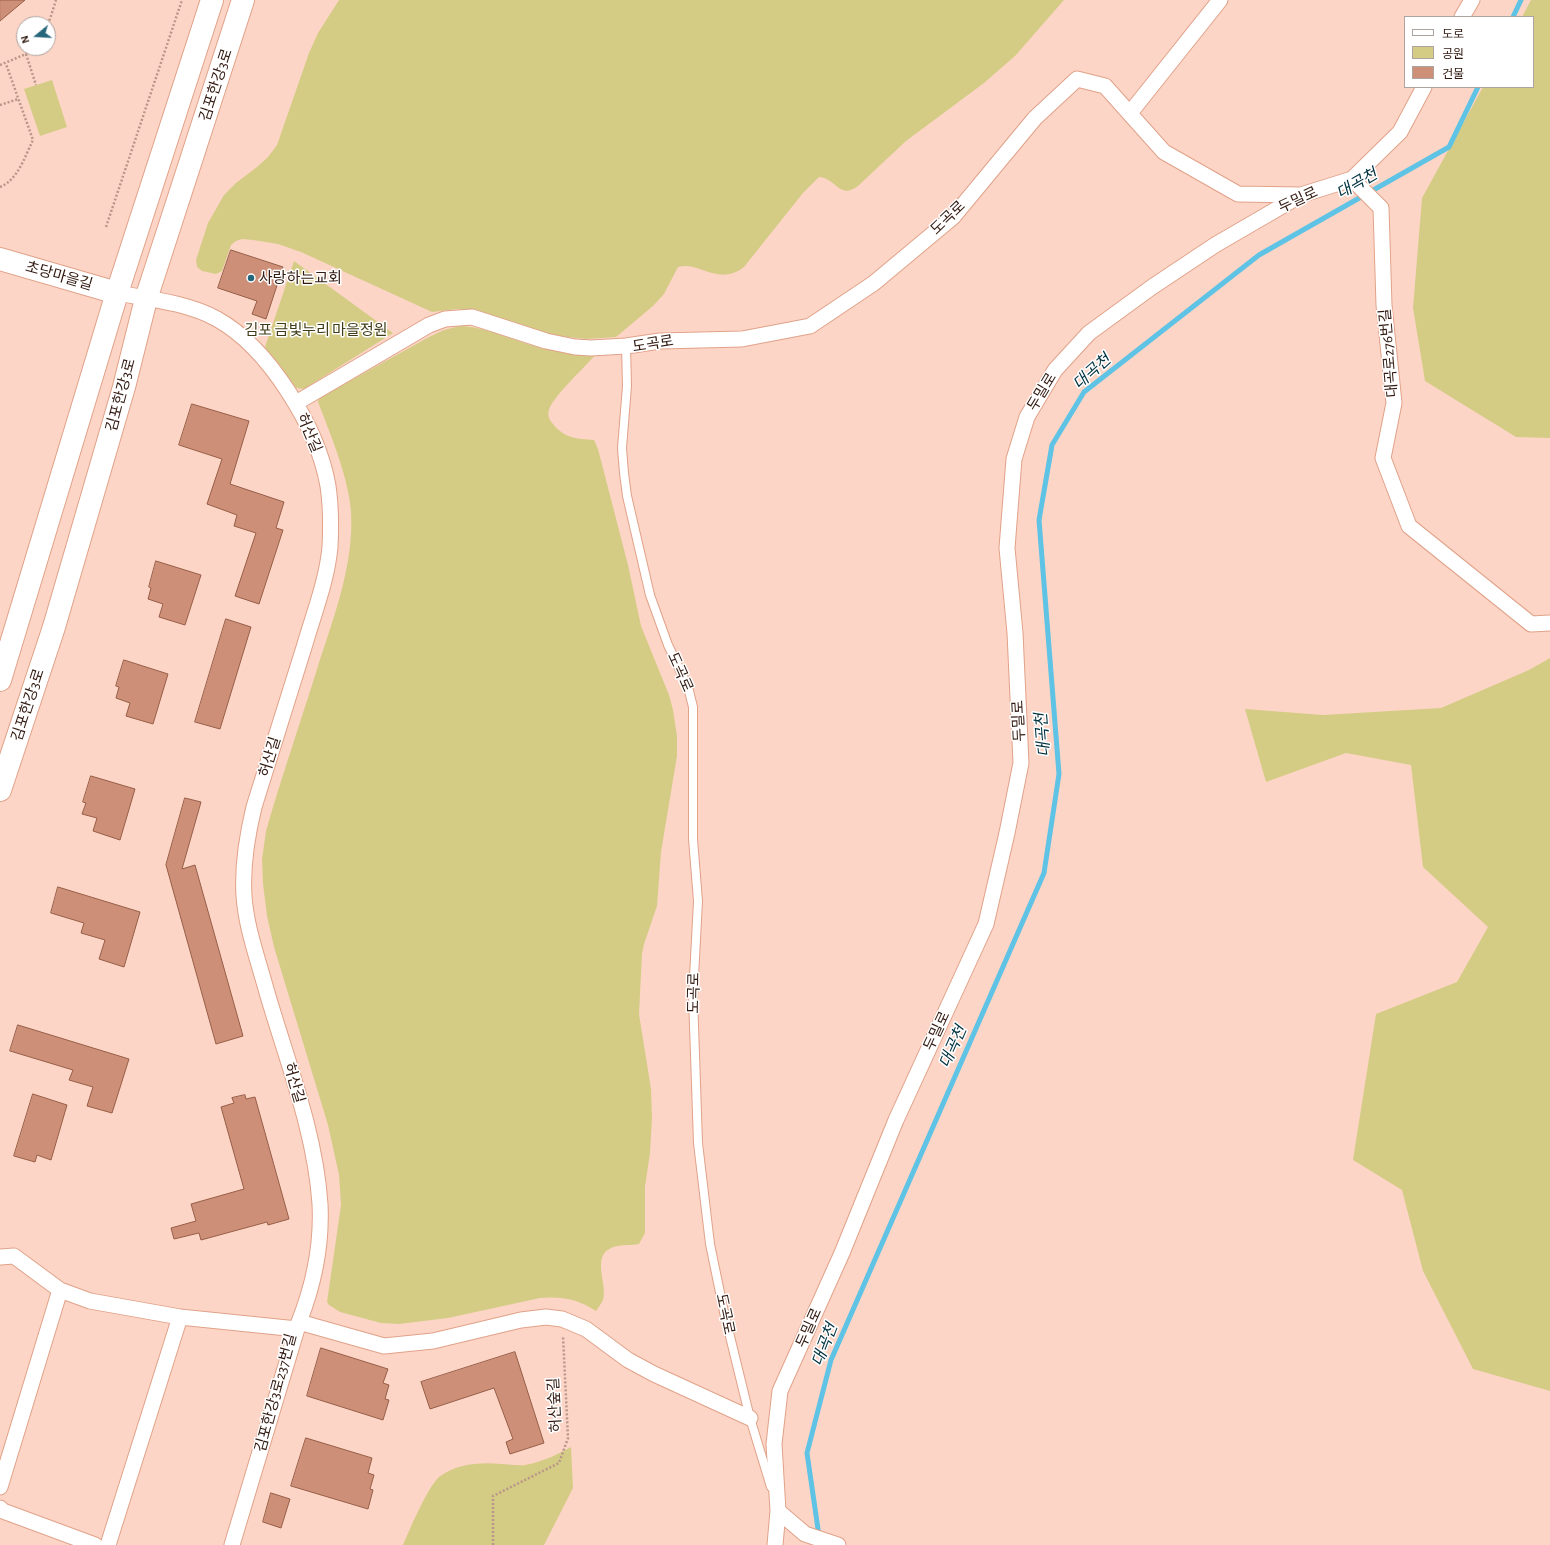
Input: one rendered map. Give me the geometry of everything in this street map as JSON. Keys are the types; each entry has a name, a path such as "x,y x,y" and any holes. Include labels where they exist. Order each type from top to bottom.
{"street":[{"name":"김포한강3로","path":"0,680 117,293 212,0"},
{"name":"김포한강3로","path":"0,790 54,627 124,387 146,299 243,0"},
{"path":"1220,0 1130,113 1164,152 1238,194 1301,195"},
{"path":"1463,16 1472,0"},
{"name":"도곡로","path":"626,346 660,340 742,339 810,326 874,283 953,217 1035,118 1077,79 1105,86 1130,113"},
{"name":"두밀로","path":"778,1511 774,1444 780,1391 842,1253 896,1120 986,924 1006,841 1021,763 1015,633 1007,548 1014,459 1027,417 1055,370 1089,333 1152,287 1215,245 1301,195 1355,182 1400,132 1423,88"},
{"name":"대곡로276번길","path":"1355,182 1381,208 1384,305 1394,403 1383,458 1409,526 1531,624 1550,623"},
{"name":"초당마을길","path":"0,260 117,293"},
{"name":"허산길","path":"117,293 194,311 216,319 228,326 259,354 296,403 322,463 328,486 330,508 330,549 322,587 248,829 244,876 244,898 248,924 305,1123 318,1184 320,1220 318,1248 310,1294 298,1325"},
{"path":"296,403 416,333 445,319 472,317 546,341 575,347 626,346"},
{"name":"김포한강3로237번길","path":"0,1257 14,1256 60,1290 90,1301 180,1317 298,1325 232,1545"},
{"path":"0,1488 60,1290"},
{"path":"108,1545 180,1317"},
{"path":"298,1325 384,1346 433,1341 521,1320 546,1317 562,1319 586,1329 628,1360 654,1374 750,1418"},
{"path":"0,1508 2,1511 95,1545"},
{"path":"778,1511 808,1535 834,1544"},
{"name":"도곡로","path":"775,1545 778,1511"}],"lane":[{"name":"도곡로","path":"626,346 628,386 622,448 627,496 650,595 668,645 688,687 693,707 693,839 698,901 693,996 698,1143 710,1244 724,1312 750,1418 778,1511"}],"path":[{"path":"51,16 56,0"},
{"path":"106,227 182,0"},
{"path":"0,65 6,64 22,56"},
{"path":"27,56 36,85"},
{"path":"0,187 9,184 21,165 33,140 6,64"},
{"path":"0,105 18,99"},
{"name":"허산숲길","path":"493,1545 494,1496 559,1464 568,1438 562,1319"}],"green space":[{"path":"339,0 1064,0 1015,56 984,83 906,141 858,186 852,190 846,191 842,190 825,178 819,177 803,193 744,267 726,275 709,272 694,267 678,267 664,294 653,306 616,337 586,339 550,335 473,310 457,309 432,312 301,252 278,244 242,239 231,245 222,271 216,274 202,271 197,267 196,260 208,223 224,195 236,183 268,157 277,145 309,53 318,33"},
{"path":"1531,0 1550,0 1550,438 1516,437 1425,381 1413,308 1422,198 1482,88 1534,88 1534,16 1523,16"},
{"path":"52,80 67,127 40,136 24,89"},
{"name":"김포 금빛누리 마을정원","path":"294,261 393,333 304,389 296,388 265,347"},
{"path":"460,326 481,329 541,348 562,352 597,353 559,394 548,411 548,416 557,429 566,435 594,440 598,449 628,565 641,626 669,695 673,710 677,736 677,756 661,852 657,906 642,954 639,1014 651,1089 652,1118 650,1153 645,1187 645,1233 639,1244 614,1247 605,1252 601,1264 604,1294 603,1300 596,1311 576,1301 548,1297 448,1318 399,1324 381,1323 340,1312 327,1302 341,1205 339,1175 328,1125 274,947 267,916 262,859 266,831 342,590 349,551 351,532 350,499 343,471 318,402 319,398 429,337 444,330"},
{"path":"1550,658 1550,1391 1473,1369 1423,1271 1402,1190 1353,1160 1376,1014 1457,982 1488,927 1423,867 1411,765 1346,753 1266,782 1245,709 1323,715 1441,708 1529,670"},
{"path":"571,1447 573,1488 544,1545 403,1545 429,1490 439,1477 453,1469 468,1465 493,1463 525,1465 549,1458"}],"building":[{"path":"0,0 25,0 0,21"},
{"name":"사랑하는교회","path":"231,250 283,267 266,319 252,314 257,301 218,288"},
{"path":"192,404 249,421 230,484 284,502 276,528 283,530 259,604 235,596 256,533 234,526 237,515 207,504 222,459 179,445"},
{"path":"156,561 201,575 185,625 159,617 163,604 148,599 151,588 149,587"},
{"path":"226,619 251,627 220,729 195,722"},
{"path":"124,660 168,674 153,724 126,716 130,703 116,698 119,687 116,686"},
{"path":"91,776 135,789 120,840 93,831 97,818 82,814 86,803 83,802"},
{"path":"185,798 201,802 182,869 195,865 243,1036 216,1044 166,865"},
{"path":"58,887 140,912 124,967 99,959 105,940 81,933 84,923 51,913"},
{"path":"18,1025 129,1059 112,1113 87,1106 93,1087 69,1080 73,1070 10,1051"},
{"path":"33,1094 67,1105 51,1160 37,1155 35,1162 14,1156"},
{"path":"245,1095 246,1099 255,1097 289,1219 268,1225 267,1222 201,1240 199,1233 174,1239 171,1228 196,1221 191,1204 244,1189 221,1107 234,1103 232,1098"},
{"path":"321,1348 388,1369 383,1383 389,1385 385,1399 389,1400 383,1420 307,1396"},
{"path":"515,1352 544,1443 510,1454 506,1442 513,1439 494,1388 430,1409 421,1382"},
{"path":"306,1438 372,1458 368,1473 374,1475 370,1489 373,1490 368,1509 291,1486"},
{"path":"271,1493 290,1499 281,1528 263,1522"}],"waterway":[{"name":"대곡천","path":"1513,16 1521,0"},
{"name":"대곡천","path":"819,1536 807,1453 831,1360 1044,873 1059,774 1039,520 1052,445 1084,392 1259,255 1449,147 1478,88"}],"place":[{"name":"사랑하는교회","path":"251,278"}]}
